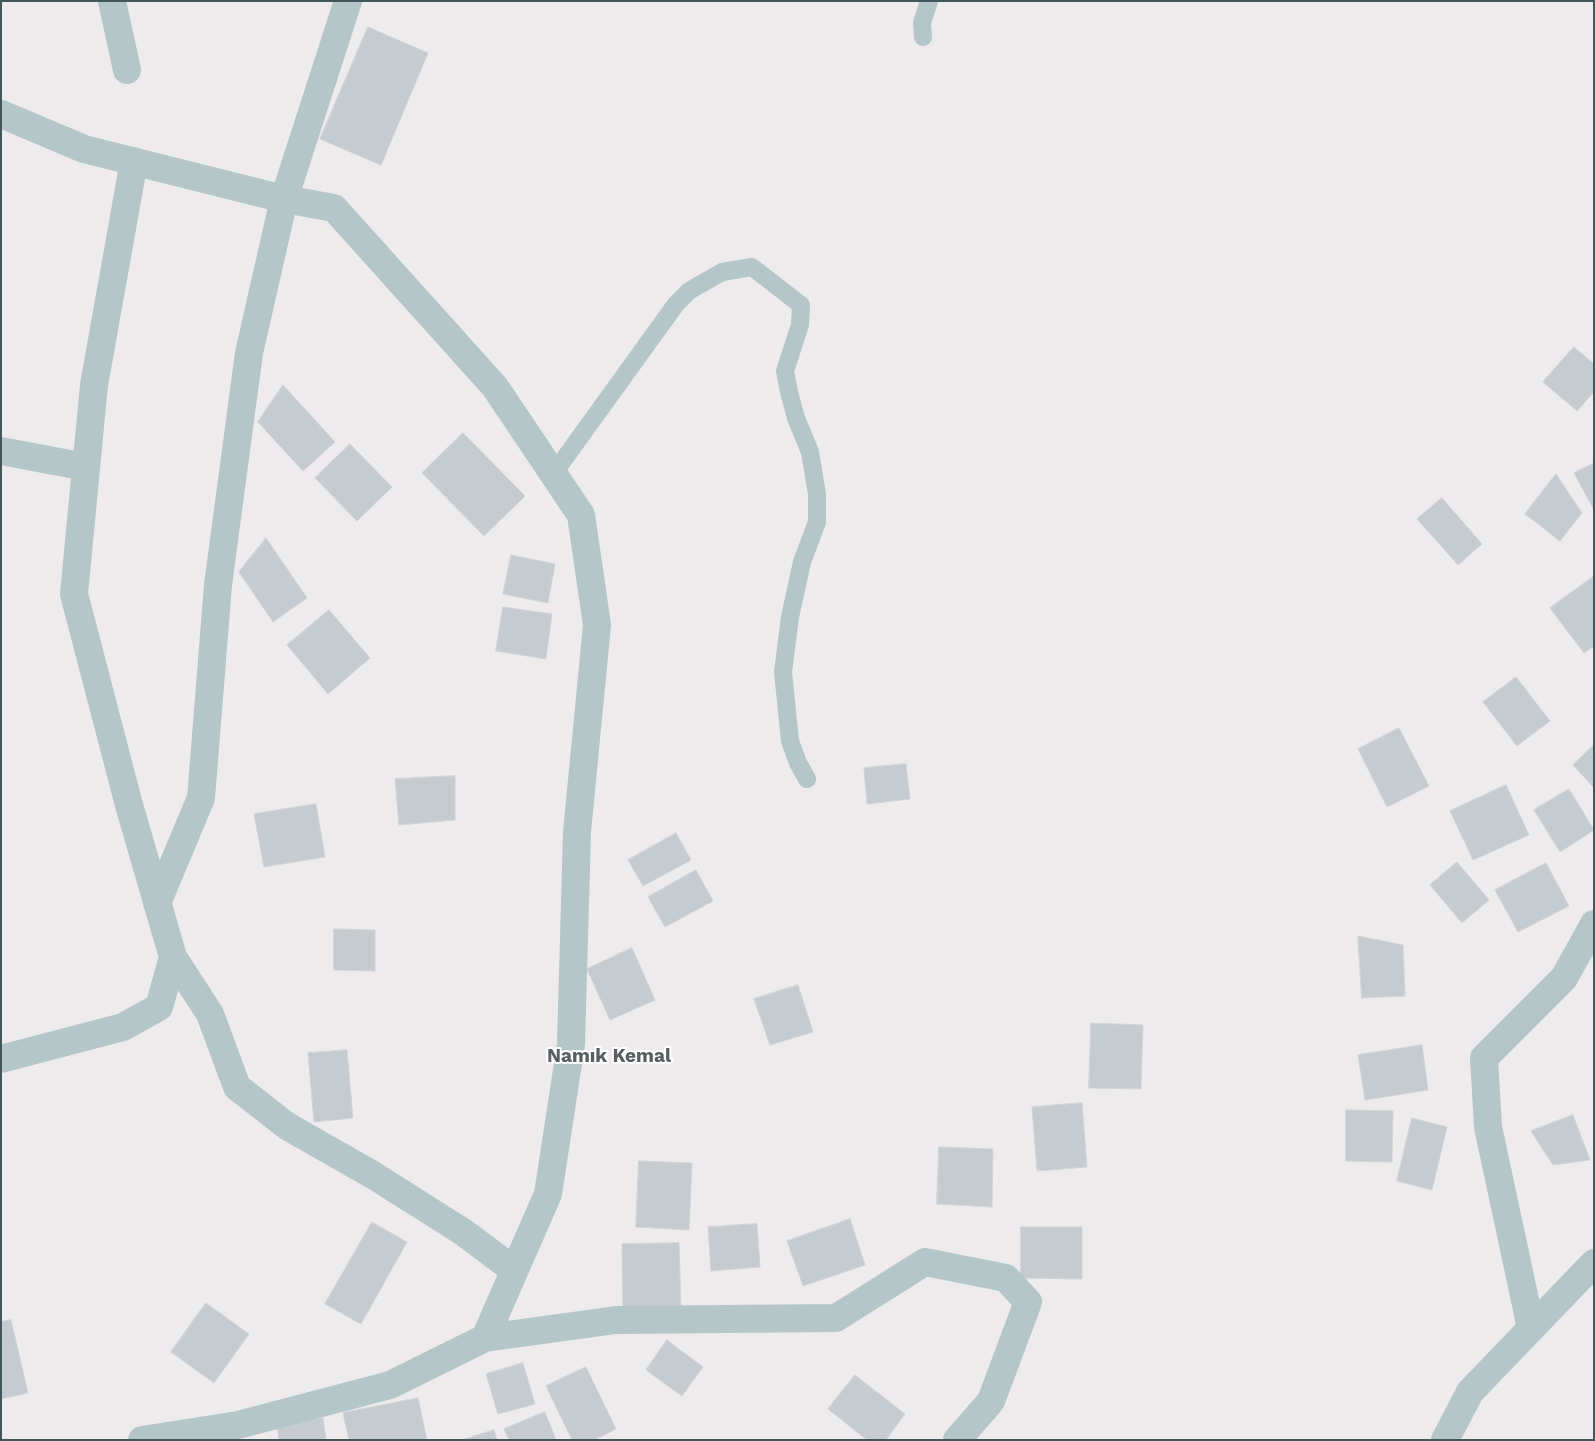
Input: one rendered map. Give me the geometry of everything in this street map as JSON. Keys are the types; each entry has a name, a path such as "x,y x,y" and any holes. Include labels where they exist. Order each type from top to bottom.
{"street":[{"path":"112,1 127,70"},
{"path":"157,903 201,798 218,585 249,353 284,199 348,1"},
{"path":"1,114 84,149 284,199 334,208 494,387 581,515 598,625 577,832 571,1044 548,1194 485,1338"},
{"path":"134,161 94,385 74,594 172,957 210,1014 237,1088 288,1126 373,1175 455,1227 514,1270"},
{"path":"1,451 86,468"},
{"path":"1531,1328 1488,1127 1484,1058 1564,978 1594,924"},
{"path":"1,1059 123,1027 159,1007 172,957"},
{"path":"142,1440 238,1425 390,1385 485,1338 616,1320 836,1318 925,1262 1006,1278 1028,1302 991,1402 957,1440"},
{"path":"1445,1440 1470,1392 1594,1263"}],"lane":[{"path":"923,37 922,23 929,1"},
{"path":"554,473 676,304 689,291 722,272 752,267 801,306 800,325 785,372 788,392 796,418 810,452 817,494 817,522 802,562 790,617 783,672 790,741 798,763 807,779"}],"building":[{"path":"368,27 428,53 381,165 320,139"},
{"path":"1574,347 1594,364 1594,392 1577,411 1543,382"},
{"path":"283,385 335,442 303,471 258,422"},
{"path":"463,433 525,496 484,536 422,473"},
{"path":"350,444 392,487 357,521 315,478"},
{"path":"1594,463 1594,510 1574,473"},
{"path":"1556,474 1582,513 1560,541 1525,514"},
{"path":"1442,498 1482,544 1458,565 1417,519"},
{"path":"266,538 307,598 273,622 239,572"},
{"path":"511,555 555,564 548,603 503,594"},
{"path":"1594,576 1594,646 1584,653 1550,608"},
{"path":"503,607 552,614 546,659 496,651"},
{"path":"329,610 370,658 328,694 287,645"},
{"path":"1516,677 1550,721 1517,746 1483,702"},
{"path":"1399,728 1429,786 1387,807 1358,749"},
{"path":"1594,745 1594,788 1573,765"},
{"path":"906,764 910,799 867,804 864,768"},
{"path":"455,776 455,820 399,825 395,779"},
{"path":"1506,785 1529,835 1473,860 1450,811"},
{"path":"1569,789 1594,830 1560,852 1534,810"},
{"path":"316,804 325,857 264,867 254,814"},
{"path":"676,833 691,860 643,886 628,860"},
{"path":"1457,862 1489,900 1462,923 1430,885"},
{"path":"1546,863 1569,906 1518,932 1495,890"},
{"path":"696,870 713,901 665,927 648,897"},
{"path":"334,929 375,930 375,971 334,970"},
{"path":"1358,936 1403,945 1405,996 1362,998"},
{"path":"632,948 655,1000 610,1020 587,969"},
{"path":"798,985 813,1032 770,1045 754,999"},
{"path":"1091,1023 1143,1025 1141,1089 1089,1088"},
{"path":"1422,1045 1428,1090 1365,1100 1358,1055"},
{"path":"347,1050 353,1118 314,1122 308,1053"},
{"path":"1082,1103 1087,1167 1037,1171 1032,1107"},
{"path":"1346,1110 1393,1111 1392,1162 1346,1161"},
{"path":"1573,1115 1590,1160 1553,1165 1531,1131"},
{"path":"1412,1118 1447,1127 1432,1190 1397,1181"},
{"path":"939,1147 993,1149 992,1207 937,1204"},
{"path":"639,1161 692,1163 689,1230 636,1227"},
{"path":"850,1219 865,1265 803,1286 787,1241"},
{"path":"372,1222 407,1242 361,1324 325,1304"},
{"path":"757,1224 760,1267 711,1271 708,1227"},
{"path":"1021,1227 1082,1227 1082,1279 1021,1278"},
{"path":"679,1243 681,1308 623,1310 622,1244"},
{"path":"206,1303 249,1334 214,1383 171,1352"},
{"path":"11,1320 28,1393 1,1399 1,1322"},
{"path":"667,1340 703,1367 682,1396 646,1370"},
{"path":"523,1363 535,1404 498,1414 486,1374"},
{"path":"586,1367 616,1429 594,1440 572,1440 546,1386"},
{"path":"855,1375 905,1414 886,1440 867,1440 828,1409"},
{"path":"418,1398 427,1440 349,1440 343,1413"},
{"path":"545,1412 556,1440 509,1440 504,1429"},
{"path":"323,1418 326,1440 279,1440 277,1425"},
{"path":"494,1430 497,1440 462,1440"}],"district":[{"name":"Namık Kemal","path":"609,1056"}]}
